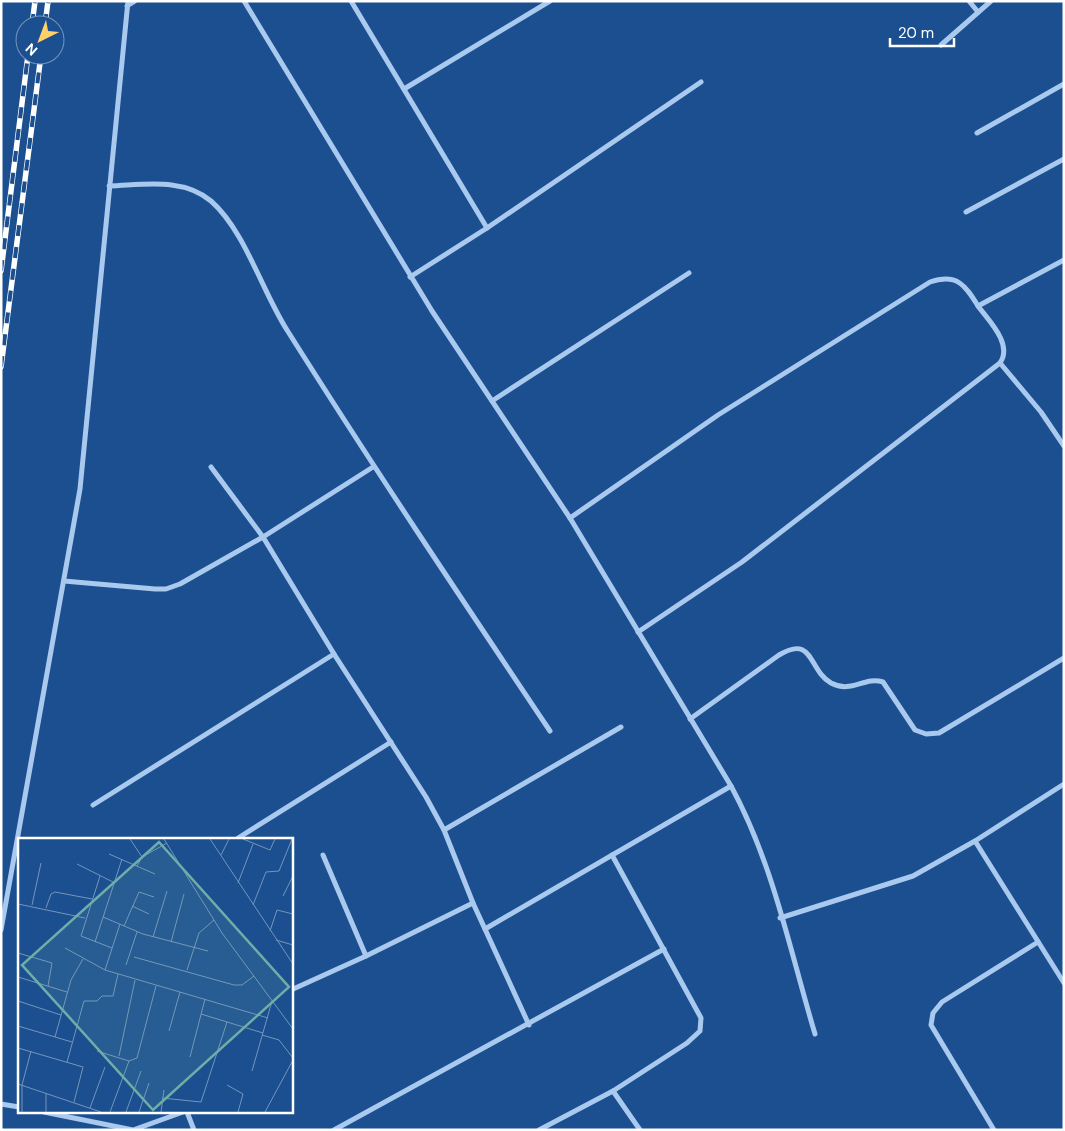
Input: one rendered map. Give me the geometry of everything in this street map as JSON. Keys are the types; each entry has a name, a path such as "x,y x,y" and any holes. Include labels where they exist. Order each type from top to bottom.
{"street":[{"path":"1,930 80,489 128,4 135,1"},
{"path":"244,1 410,276 570,518 748,818 763,855 815,1034"},
{"path":"351,1 487,228"},
{"path":"404,89 550,1"},
{"path":"969,1 978,12"},
{"path":"941,44 991,1"},
{"path":"410,276 487,228 701,82"},
{"path":"977,133 1064,84"},
{"path":"966,212 1064,159"},
{"path":"109,186 165,184 195,190 211,201 230,221 285,327 374,467 550,731"},
{"path":"978,306 1064,260"},
{"path":"492,401 689,273"},
{"path":"570,518 718,414 930,282 942,278 951,279 965,286 999,335 1004,346 1004,357 1000,363 742,562 638,632"},
{"path":"1000,363 1041,412 1064,446"},
{"path":"64,581 166,589 180,584 263,537 374,467"},
{"path":"210,468 263,537 334,654 426,797 444,830 473,903 529,1025"},
{"path":"690,719 779,655 795,648 802,649 808,654 824,678 840,687 849,687 875,680 883,682 912,727 926,734 939,733 1064,658"},
{"path":"93,805 334,654"},
{"path":"444,830 621,727"},
{"path":"238,838 391,742"},
{"path":"780,918 913,876 975,841 1064,784"},
{"path":"485,928 730,786"},
{"path":"975,841 1064,984"},
{"path":"323,855 366,956"},
{"path":"539,1130 613,1091 688,1043 700,1031 701,1018 612,855"},
{"path":"292,990 366,956 473,903"},
{"path":"994,1130 931,1025 933,1013 942,1002 1038,942"},
{"path":"334,1130 664,950"},
{"path":"613,1091 640,1130"},
{"path":"1,1104 18,1107"},
{"path":"54,1114 133,1130 179,1114"},
{"path":"186,1114 194,1130"},
{"path":"345,1123 348,1130"}],"railway":[{"path":"33,15 35,1"},
{"path":"46,15 48,1"},
{"path":"1,271 27,65"},
{"path":"1,367 40,65"}]}
